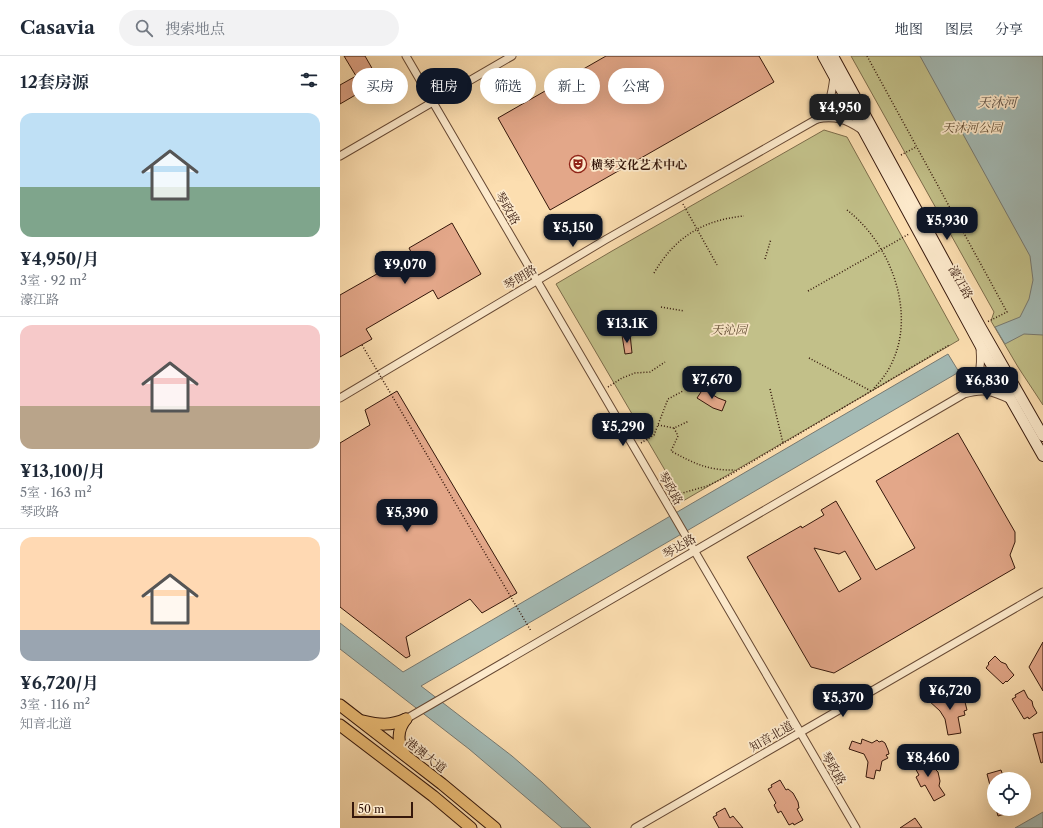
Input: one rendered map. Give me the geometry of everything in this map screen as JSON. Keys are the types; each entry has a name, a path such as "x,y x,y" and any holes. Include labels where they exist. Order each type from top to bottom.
{"main road":[{"name":"濠江路","path":"823,56 980,345 1043,456"},
{"name":"濠江路","path":"833,56 980,326 1043,436"},
{"name":"港澳大道","path":"340,705 442,784 494,828"},
{"path":"360,721 383,725 395,723 406,718"},
{"path":"406,718 402,723 399,735 400,746 406,756"},
{"path":"340,725 433,796 470,828"}],"street":[{"name":"琴政路","path":"406,56 416,73"},
{"path":"472,79 512,56"},
{"path":"817,119 826,110 831,99 834,76"},
{"path":"340,156 430,104"},
{"name":"琴政路","path":"434,104 856,828"},
{"path":"817,119 824,117 837,117 864,131"},
{"name":"琴朗路","path":"340,398 537,280 817,119"},
{"path":"964,394 975,381 982,365 980,345"},
{"path":"964,394 977,390 995,393 1011,400"},
{"name":"琴达路","path":"406,718 964,394"},
{"name":"知音北道","path":"635,828 1043,592"}],"path":[{"path":"867,56 1007,312 980,326"},
{"path":"901,155 916,146"},
{"path":"680,197 717,265"},
{"path":"847,210 871,233 882,250 892,271 898,290 902,329 900,343 888,373 871,391"},
{"path":"654,273 668,252 687,235 698,228 720,220 744,216"},
{"path":"808,291 917,229"},
{"path":"765,259 771,239"},
{"path":"661,306 684,311"},
{"path":"362,345 531,631"},
{"path":"664,498 707,486 737,470 949,345"},
{"path":"809,358 871,391"},
{"path":"601,391 622,378 635,373 650,372 665,362"},
{"path":"770,389 783,443"},
{"path":"634,447 654,435 668,399 683,391"},
{"path":"658,425 674,428 689,421"},
{"path":"674,428 678,436 671,451 705,468 737,470"}],"green space":[{"name":"天沐河公园","path":"851,56 1043,56 1043,405 1018,367 991,321 994,312"},
{"name":"天沁园","path":"824,130 847,137 959,340 683,501 556,284"}],"water":[{"name":"天沐河","path":"920,56 1043,56 1043,335 1024,334 1005,344 995,327 1020,317 1029,299 1033,280 1030,256"},
{"path":"948,354 959,372 421,686 512,756 591,828 562,828 469,749 340,649 340,623 403,672"},
{"path":"1043,812 1043,828 1015,828"}],"building":[{"path":"344,56 365,56 372,68 352,68 352,69"},
{"name":"横琴文化艺术中心","path":"606,56 759,56 774,82 550,210 498,118 522,104 536,104 536,96 544,92 544,104 600,104 600,68 585,68"},
{"path":"352,78 352,97 340,104 340,85"},
{"path":"452,223 481,274 438,299 433,290 366,329 372,339 340,357 340,295 412,254 409,248"},
{"path":"630,334 632,353 625,354 622,335"},
{"path":"703,389 726,401 722,411 713,408 697,398"},
{"path":"397,391 517,593 482,613 470,599 406,637 410,656 406,658 340,607 340,443 370,425 365,410"},
{"path":"958,433 1015,532 1015,542 1010,555 1015,568 834,673 811,667 747,557 801,526 802,528 824,515 821,510 836,501 876,570 915,548 876,481","holes":["814,548 839,554 845,551 861,579 839,592"]},
{"path":"1043,642 1043,691 1029,667"},
{"path":"995,656 1001,662 1006,664 1014,675 1003,684 986,668 989,664 988,663"},
{"path":"936,690 948,701 953,695 956,698 958,696 965,702 967,710 964,711 965,715 958,717 961,733 948,735 945,719 940,711 928,700"},
{"path":"1024,690 1028,698 1032,701 1037,713 1029,719 1028,717 1024,719 1012,699 1016,697 1015,695"},
{"path":"1043,732 1043,762 1041,763 1033,734"},
{"path":"862,739 872,743 877,740 879,742 882,741 885,743 888,750 889,754 886,755 888,758 882,761 880,771 876,770 874,779 866,777 868,762 864,754 849,749 852,741 861,744"},
{"path":"921,755 927,764 938,772 940,781 939,786 945,795 934,801 925,785 921,787 916,777 919,775 911,761"},
{"path":"780,780 786,790 788,789 793,793 798,802 799,808 797,809 803,820 794,825 793,823 789,825 781,811 778,813 774,805 776,803 768,789 772,787 771,785"},
{"path":"725,808 730,818 733,816 743,828 719,828 713,817 717,815 716,813"},
{"path":"915,818 922,828 900,828"}],"place":[{"name":"横琴文化艺术中心","path":"578,164"}]}
